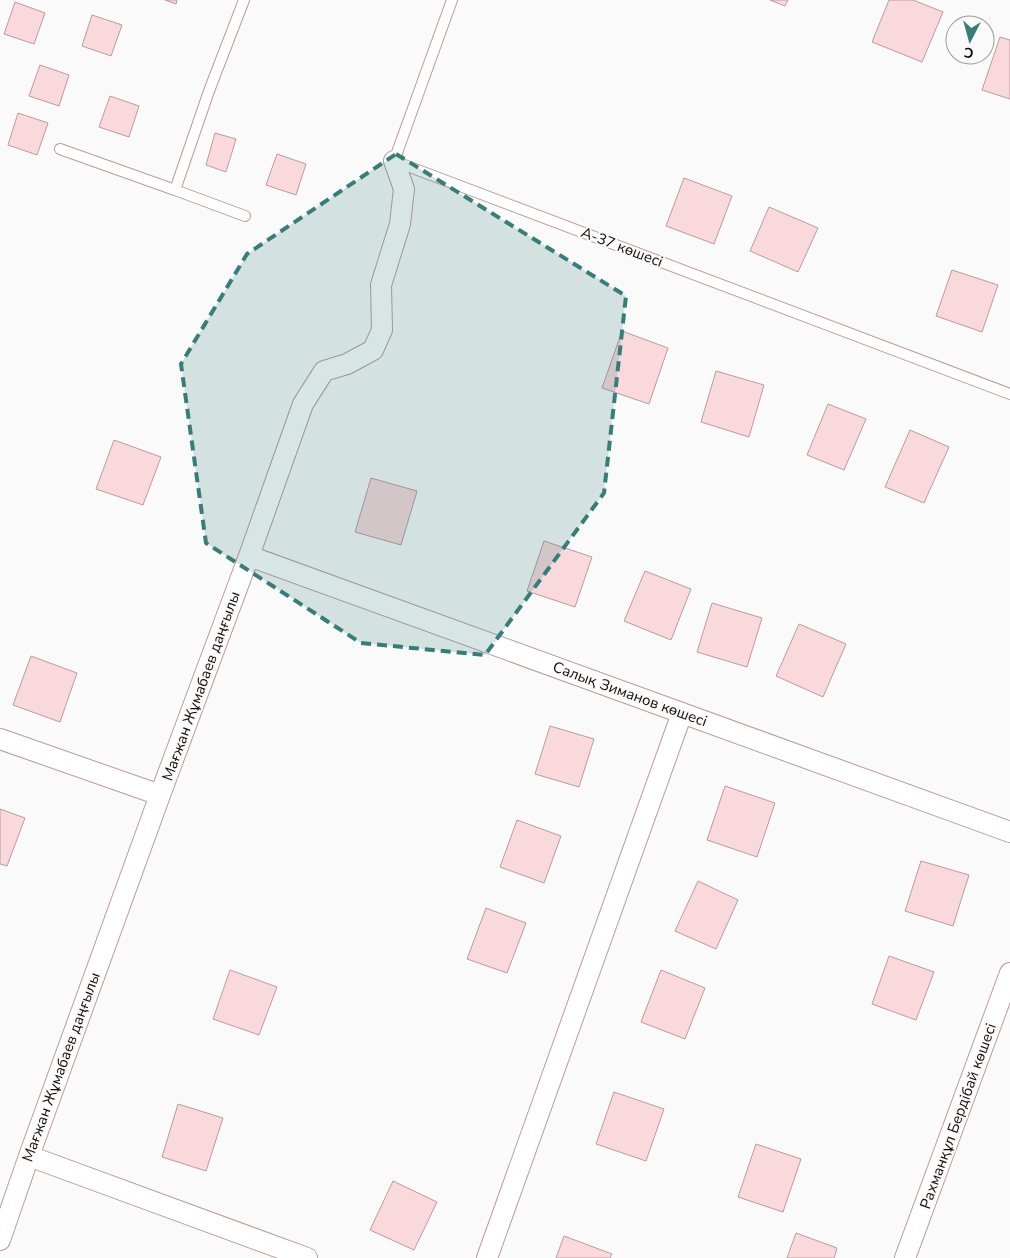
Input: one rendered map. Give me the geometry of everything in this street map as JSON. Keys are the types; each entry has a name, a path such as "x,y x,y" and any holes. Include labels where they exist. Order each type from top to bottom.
{"street":[{"name":"Мағжан Жұмабаев даңғылы","path":"0,1240 303,404 324,371 347,364 373,350 382,330 382,285 400,224 404,190 394,161"},
{"name":"Салық Зиманов көшесі","path":"249,556 1010,832"},
{"path":"487,1258 682,712"},
{"path":"0,740 160,795"},
{"name":"Рахманқұл Бердібай көшесі","path":"905,1258 1010,973"},
{"path":"29,1156 307,1258"}],"lane":[{"path":"175,190 209,91 244,0"},
{"path":"394,161 452,0"},
{"path":"60,148 245,216"},
{"name":"А-37 көшесі","path":"394,161 1010,394"}],"highlighted area":[{"path":"396,154 626,296 604,493 485,655 361,643 206,543 181,364 247,254"}],"building":[{"path":"165,0 177,0 176,4"},
{"path":"770,0 788,0 785,6"},
{"path":"889,0 913,0 943,12 922,62 872,42"},
{"path":"15,2 45,13 34,44 4,34"},
{"path":"92,15 122,25 111,56 82,46"},
{"path":"1000,37 1010,40 1010,99 982,90 990,65 995,65 995,52"},
{"path":"40,65 69,75 59,106 29,96"},
{"path":"110,96 139,106 129,137 99,127"},
{"path":"18,113 48,123 37,155 8,145"},
{"path":"215,133 236,139 226,172 206,165"},
{"path":"277,154 306,164 296,195 266,185"},
{"path":"684,178 732,196 714,244 666,226"},
{"path":"769,207 818,228 798,272 750,251"},
{"path":"952,270 998,285 982,332 936,316"},
{"path":"622,331 668,348 649,404 602,388"},
{"path":"716,371 764,385 749,437 701,422"},
{"path":"828,404 866,419 844,470 807,455"},
{"path":"910,430 949,447 924,503 885,487"},
{"path":"114,440 161,457 143,505 96,489"},
{"path":"371,478 417,491 401,545 355,532"},
{"path":"544,541 592,557 575,607 527,591"},
{"path":"645,571 691,589 671,640 624,621"},
{"path":"712,603 762,618 747,667 697,652"},
{"path":"799,624 846,644 823,697 776,676"},
{"path":"31,656 77,673 60,722 13,705"},
{"path":"550,726 594,739 579,787 535,774"},
{"path":"725,786 775,803 757,857 707,840"},
{"path":"0,809 25,818 7,866 0,864"},
{"path":"517,820 561,836 544,883 500,867"},
{"path":"921,861 969,875 953,926 905,911"},
{"path":"698,881 738,900 716,949 675,931"},
{"path":"486,908 526,923 507,973 467,959"},
{"path":"889,956 934,972 916,1020 872,1004"},
{"path":"230,970 277,987 259,1035 213,1019"},
{"path":"661,970 705,988 685,1039 641,1022"},
{"path":"614,1092 664,1109 646,1161 596,1144"},
{"path":"178,1104 223,1118 206,1171 162,1157"},
{"path":"756,1144 801,1159 783,1212 738,1197"},
{"path":"393,1181 437,1202 414,1250 370,1230"},
{"path":"796,1233 837,1248 834,1258 787,1258"},
{"path":"564,1236 612,1254 610,1258 556,1258"}]}
